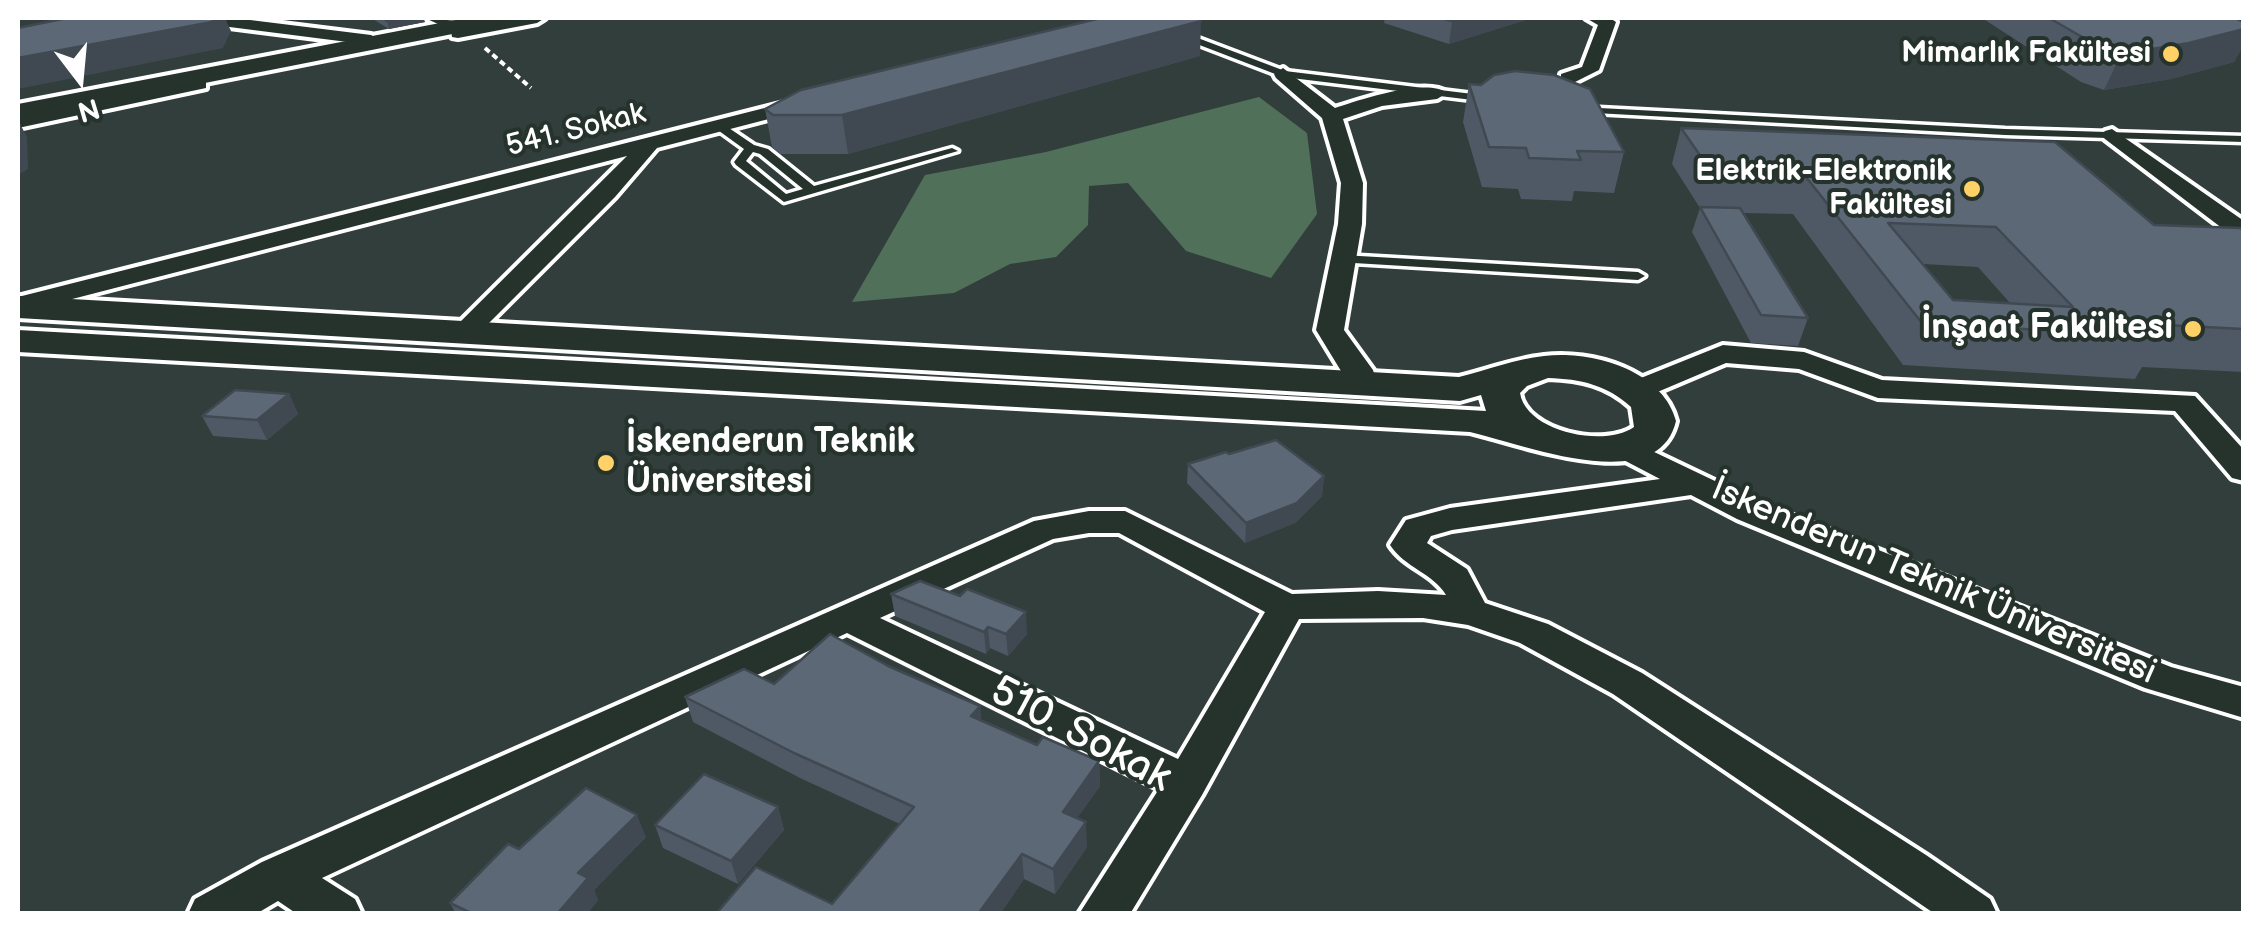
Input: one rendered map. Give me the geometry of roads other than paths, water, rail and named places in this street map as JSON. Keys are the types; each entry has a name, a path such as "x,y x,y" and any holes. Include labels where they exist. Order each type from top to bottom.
{"street":[{"path":"198,18 371,40"},
{"path":"18,112 498,18"},
{"path":"18,122 450,25 537,18"},
{"path":"1568,78 1590,70 1607,22 1594,18"},
{"path":"1283,74 1332,116 1352,183 1330,330 1358,370 1362,384"},
{"path":"1332,116 1380,100 1437,93"},
{"name":"541. Sokak","path":"18,306 834,97"},
{"path":"2112,135 2244,233"},
{"path":"463,332 607,192 650,143"},
{"path":"18,306 1460,389 1544,367 1593,371 1637,390 1651,403 1657,417 1656,430 1645,441 1627,449 1577,450 1528,433 1450,419 18,341"},
{"path":"1637,390 1723,354 1804,360 1878,389 2184,402 2244,472"},
{"path":"1524,372 1509,380 1501,392 1502,406 1511,420 1528,433"},
{"name":"İskenderun Teknik Üniversitesi","path":"1627,449 1749,511 2158,678 2244,703"},
{"path":"1468,612 1467,591 1459,581 1408,545 1418,528 1556,502 1697,484"},
{"path":"212,914 280,876 1046,529 1089,522 1125,522 1287,607 1402,604 1468,612 1536,634 1646,696 1882,848 1973,914"},
{"path":"1187,783 1287,607"},
{"name":"510. Sokak","path":"846,617 1187,783 1103,914"},
{"path":"280,876 338,914"}],"lane":[{"path":"1159,26 1283,74 1508,101"},
{"path":"1562,108 2244,139"},
{"path":"719,126 750,148 764,151 812,190"},
{"path":"750,148 740,162 784,198 952,151"},
{"path":"1342,259 1638,276"}],"place":[{"name":"Mimarlık Fakültesi","path":"2171,54"},
{"name":"Elektrik-Elektronik Fakültesi","path":"1972,189"},
{"name":"İnşaat Fakültesi","path":"2193,329"},
{"name":"İskenderun Teknik Üniversitesi","path":"606,463"}]}
